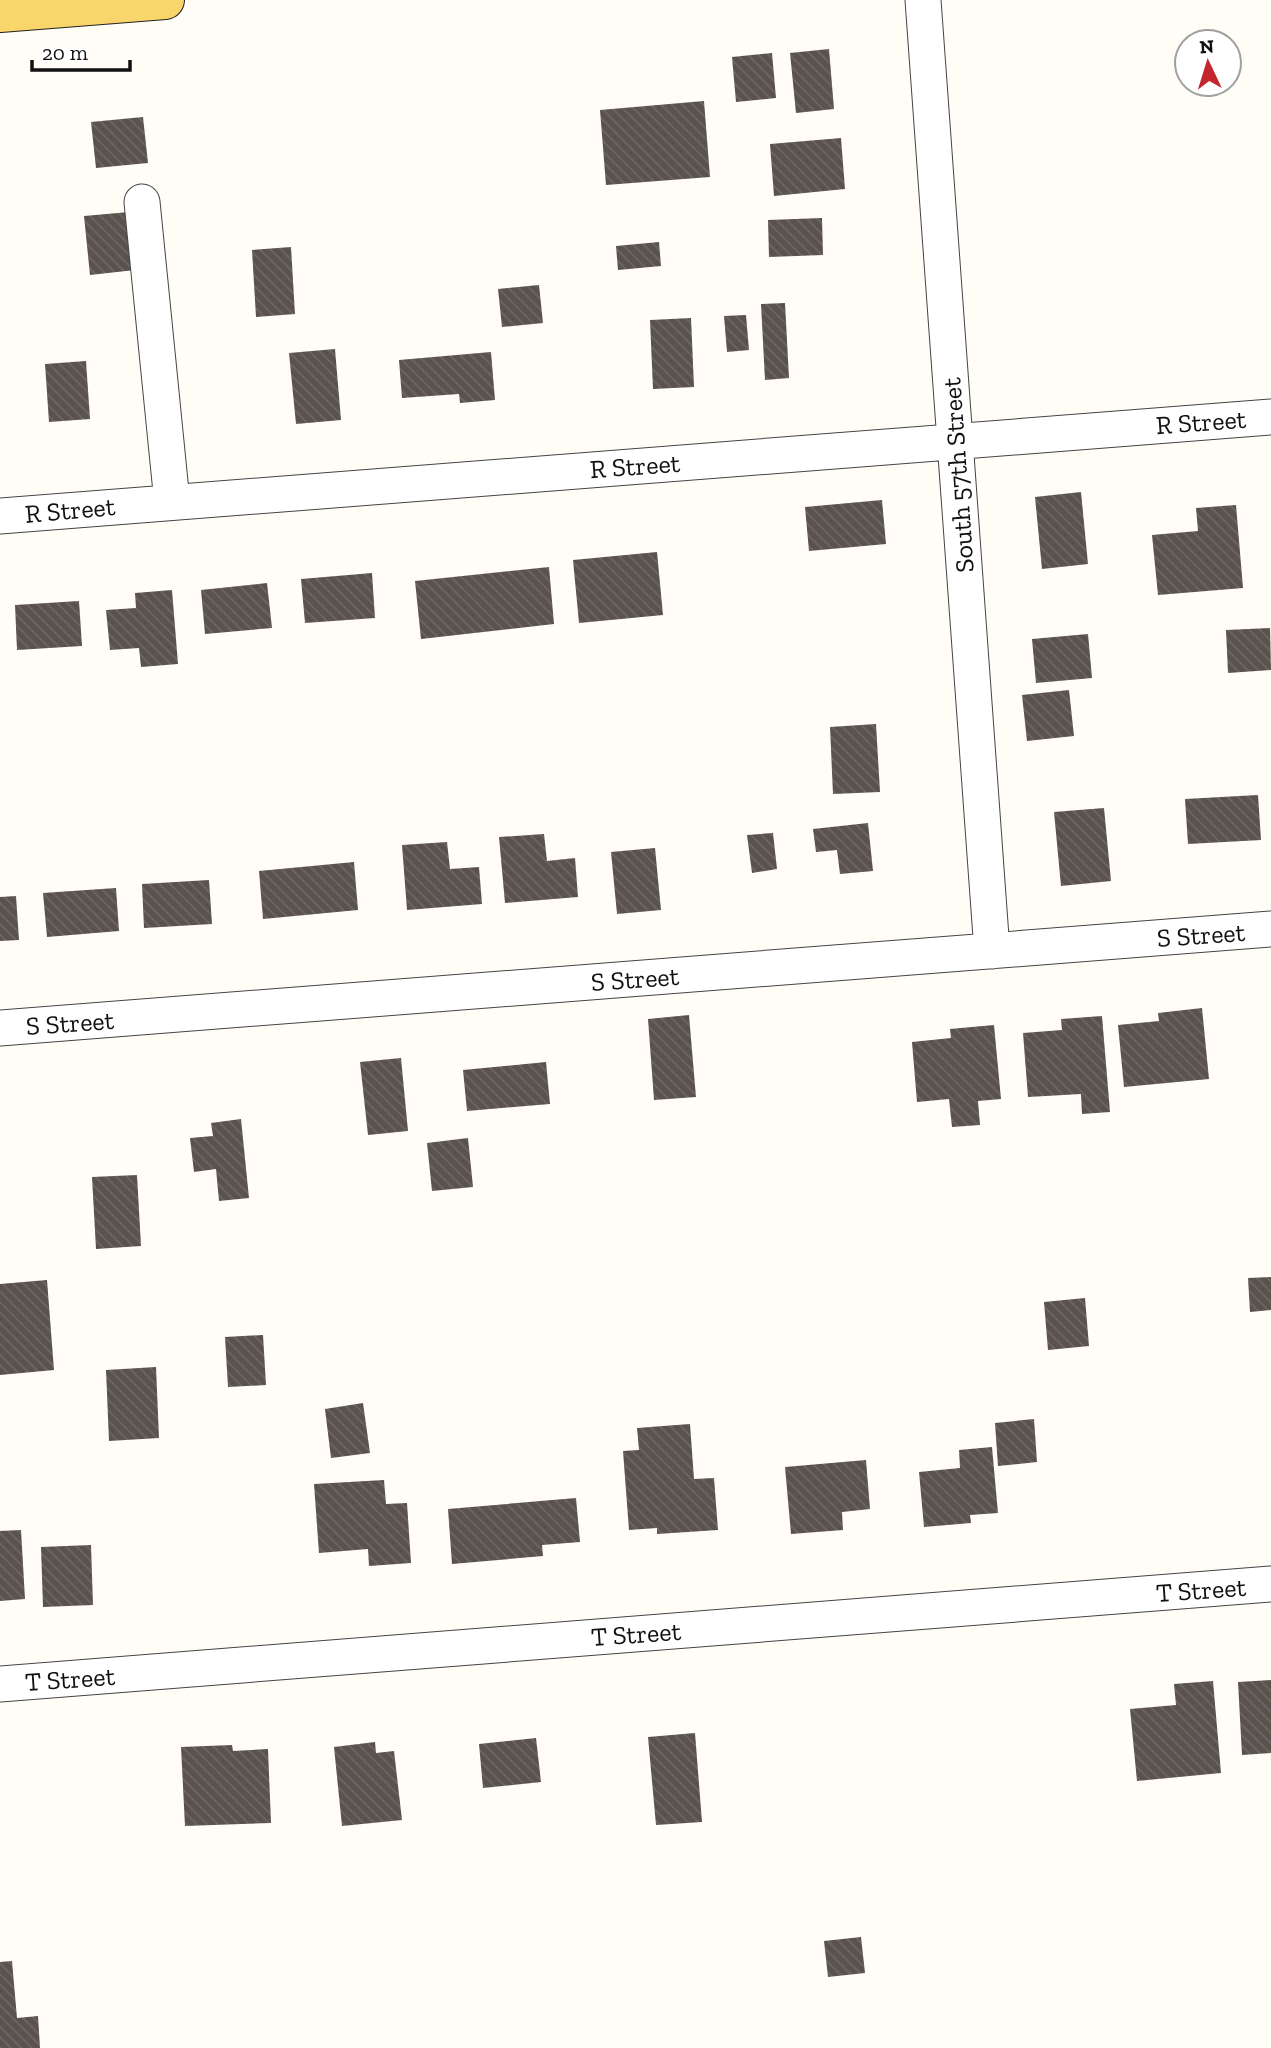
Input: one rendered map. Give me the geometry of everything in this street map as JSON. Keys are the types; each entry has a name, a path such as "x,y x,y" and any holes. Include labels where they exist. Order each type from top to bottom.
{"main road":[{"path":"0,13 165,0"}],"street":[{"name":"South 57th Street","path":"923,0 992,951"},
{"path":"142,202 172,502"},
{"name":"R Street","path":"0,516 1271,416"},
{"name":"S Street","path":"0,1028 1271,929"},
{"name":"T Street","path":"0,1684 1271,1584"}],"building":[{"path":"829,49 834,109 796,113 790,53"},
{"path":"772,53 776,98 736,102 732,57"},
{"path":"704,101 710,177 606,185 600,110"},
{"path":"143,117 148,163 96,168 91,122"},
{"path":"841,138 845,189 774,196 770,144"},
{"path":"129,212 135,270 90,275 84,216"},
{"path":"822,218 823,255 769,257 768,220"},
{"path":"659,242 661,266 618,270 616,246"},
{"path":"291,247 295,314 256,317 252,250"},
{"path":"539,285 543,323 502,327 498,289"},
{"path":"785,303 789,378 765,380 761,304"},
{"path":"746,315 749,350 727,352 724,316"},
{"path":"691,318 694,387 653,389 650,320"},
{"path":"335,349 341,420 296,424 289,353"},
{"path":"491,352 495,400 460,403 459,394 402,398 399,360"},
{"path":"86,361 90,419 49,422 45,364"},
{"path":"1081,492 1088,564 1042,569 1035,497"},
{"path":"882,500 886,544 809,551 805,507"},
{"path":"1236,505 1243,588 1158,595 1152,535 1198,531 1196,508"},
{"path":"657,552 663,615 579,623 573,560"},
{"path":"549,567 554,624 421,639 415,581"},
{"path":"372,573 375,618 305,623 301,579"},
{"path":"267,583 272,628 205,634 201,590"},
{"path":"172,590 178,664 141,667 139,648 110,650 106,610 136,608 135,593"},
{"path":"79,601 82,646 17,650 15,605"},
{"path":"1270,628 1271,670 1228,673 1226,630"},
{"path":"1088,634 1092,678 1036,683 1032,639"},
{"path":"1069,690 1074,736 1027,741 1022,695"},
{"path":"876,724 880,792 833,794 830,727"},
{"path":"1258,795 1261,840 1188,844 1185,799"},
{"path":"1104,808 1111,881 1061,886 1054,812"},
{"path":"868,823 873,871 840,874 837,850 816,852 813,829"},
{"path":"773,833 777,869 752,873 747,835"},
{"path":"544,834 547,861 575,858 578,897 505,903 499,837"},
{"path":"447,842 450,869 479,867 482,904 407,910 402,845"},
{"path":"655,848 661,910 617,914 611,852"},
{"path":"354,862 358,910 263,919 259,871"},
{"path":"209,880 212,924 144,928 142,884"},
{"path":"116,888 119,931 47,937 43,893"},
{"path":"16,896 19,940 0,941 0,897"},
{"path":"1202,1008 1209,1079 1124,1087 1118,1025 1159,1021 1158,1013"},
{"path":"689,1015 696,1097 654,1100 648,1019"},
{"path":"1102,1016 1110,1112 1082,1114 1081,1094 1028,1097 1023,1033 1062,1030 1061,1019"},
{"path":"994,1025 1001,1099 978,1101 980,1125 952,1127 949,1099 917,1102 912,1042 951,1038 950,1029"},
{"path":"401,1058 408,1131 368,1135 360,1062"},
{"path":"546,1062 550,1104 467,1111 463,1070"},
{"path":"241,1119 249,1198 219,1201 216,1169 194,1172 190,1138 213,1136 211,1123"},
{"path":"468,1138 473,1187 432,1191 427,1143"},
{"path":"137,1175 141,1246 96,1249 92,1177"},
{"path":"1271,1277 1271,1310 1250,1312 1248,1278"},
{"path":"47,1280 54,1370 0,1375 0,1284"},
{"path":"1085,1298 1089,1346 1048,1350 1044,1302"},
{"path":"263,1335 266,1385 228,1387 225,1337"},
{"path":"156,1367 159,1438 109,1441 106,1370"},
{"path":"363,1403 370,1453 331,1458 325,1409"},
{"path":"1034,1419 1037,1462 998,1466 995,1423"},
{"path":"690,1424 694,1479 714,1478 718,1530 657,1534 657,1528 629,1530 623,1451 639,1450 637,1428"},
{"path":"992,1447 998,1513 970,1515 971,1523 924,1527 919,1472 960,1468 959,1450"},
{"path":"866,1460 870,1509 842,1512 843,1530 791,1534 785,1467"},
{"path":"384,1480 386,1504 407,1503 411,1563 369,1566 368,1549 319,1553 314,1484"},
{"path":"576,1498 580,1542 542,1545 543,1556 452,1564 448,1509"},
{"path":"21,1530 25,1599 0,1601 0,1531"},
{"path":"91,1545 93,1605 43,1607 41,1547"},
{"path":"1271,1680 1271,1753 1242,1755 1238,1682"},
{"path":"1213,1681 1221,1773 1137,1781 1130,1709 1176,1705 1174,1684"},
{"path":"695,1733 702,1822 656,1825 648,1737"},
{"path":"536,1738 541,1782 483,1788 479,1744"},
{"path":"375,1742 376,1753 394,1751 402,1820 342,1826 334,1747"},
{"path":"232,1745 233,1751 268,1749 271,1823 185,1826 181,1747"},
{"path":"861,1937 865,1973 828,1977 824,1941"},
{"path":"12,1961 17,2018 38,2016 40,2048 0,2048 0,1962"}]}
